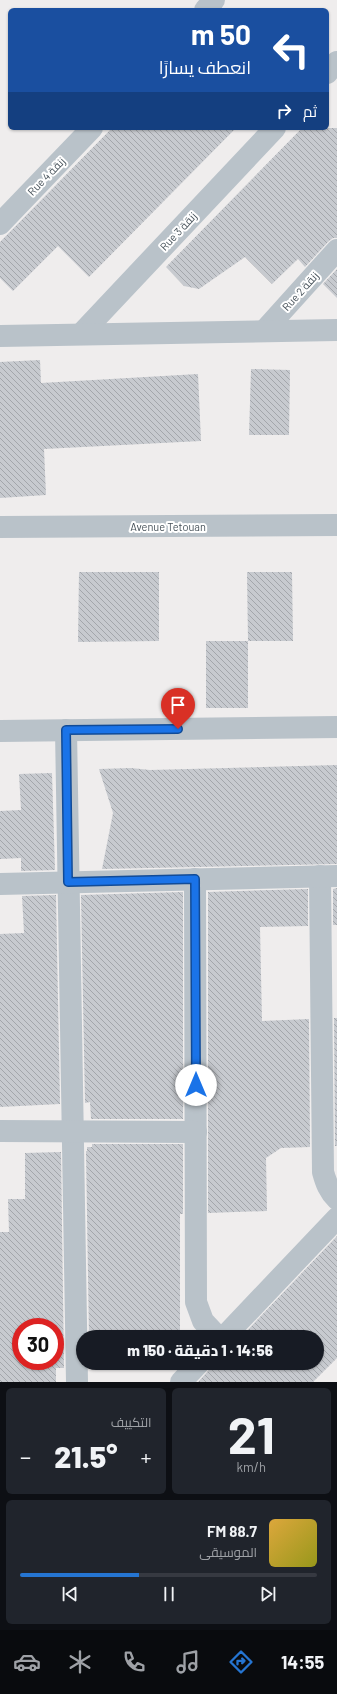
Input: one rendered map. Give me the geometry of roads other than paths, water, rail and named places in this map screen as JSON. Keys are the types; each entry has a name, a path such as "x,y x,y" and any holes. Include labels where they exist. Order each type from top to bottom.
{"street":[{"path":"207,8 214,0"},
{"path":"329,70 337,62"},
{"name":"Rue 4 زنقة","path":"0,224 90,130"},
{"name":"Rue 3 زنقة","path":"81,334 273,130"},
{"name":"Rue 2 زنقة","path":"264,331 337,250"},
{"path":"0,336 337,330"},
{"name":"Avenue Tetouan","path":"0,527 337,525"},
{"path":"0,731 337,727"},
{"path":"66,730 77,1382"},
{"path":"0,884 328,876 323,1172 331,1192 337,1199"},
{"path":"195,879 196,1302 203,1321 211,1330"},
{"path":"0,1131 196,1132"},
{"path":"231,1330 337,1218"},
{"path":"181,1382 192,1370"}]}
